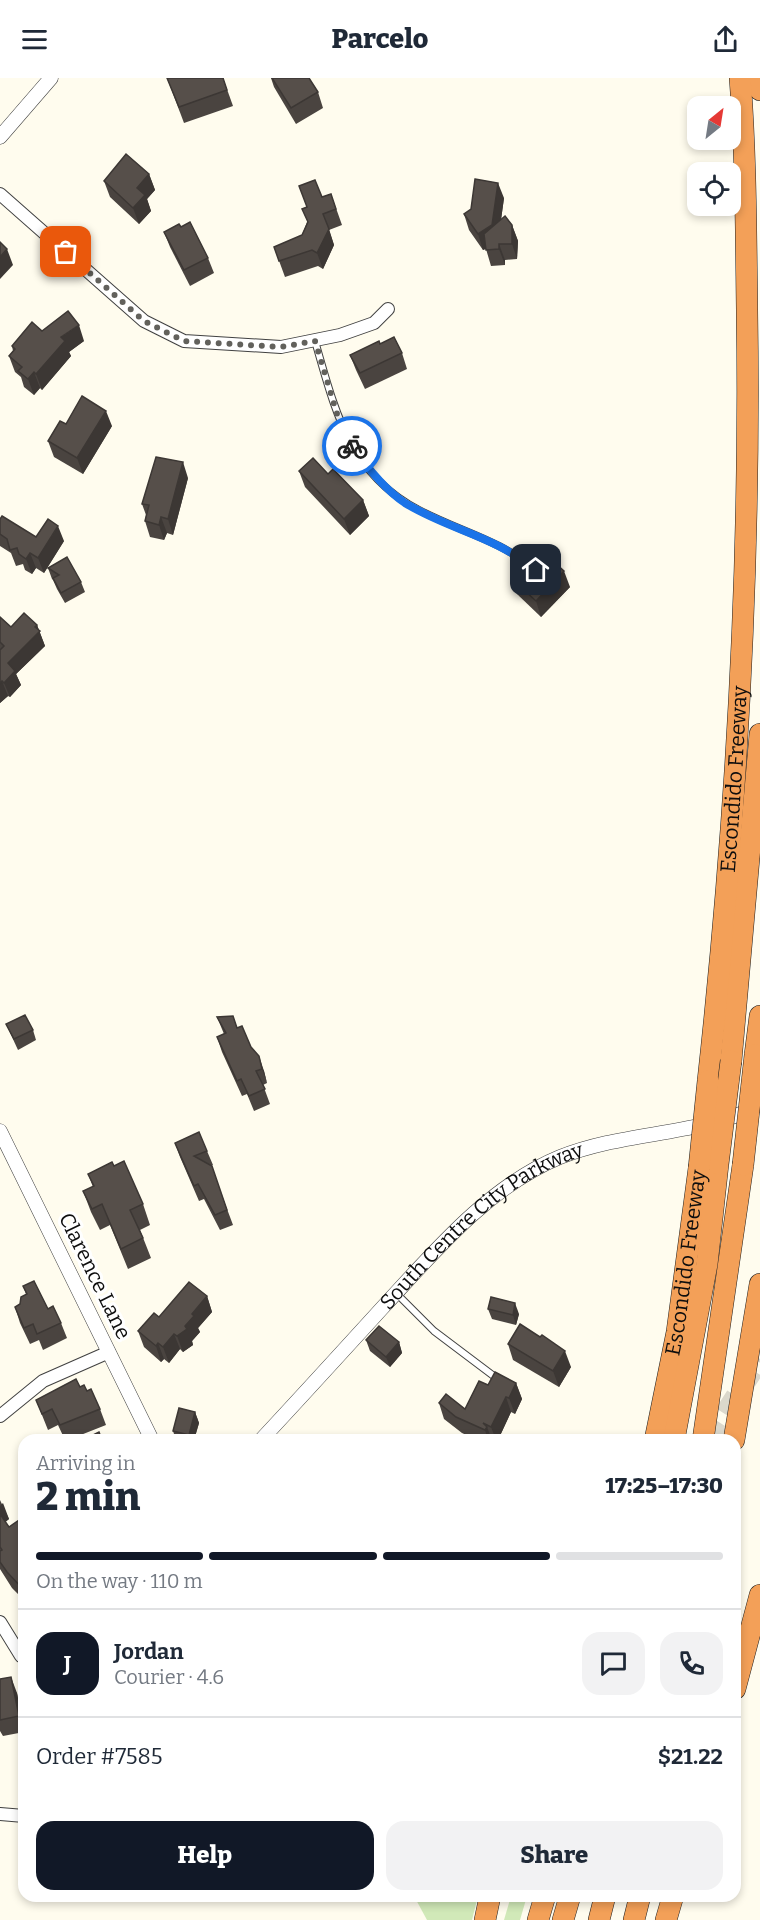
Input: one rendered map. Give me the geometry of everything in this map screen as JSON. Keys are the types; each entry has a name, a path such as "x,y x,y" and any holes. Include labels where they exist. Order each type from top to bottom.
{"highway":[{"name":"Escondido Freeway","path":"656,1434 708,1166 708,1081 726,921 743,651 749,410 746,229 740,78"},
{"path":"759,78 760,90"},
{"path":"675,1434 706,1264 708,1166 731,1061 760,735"},
{"path":"704,1434 743,1165 755,1108 755,1056 760,1016"},
{"path":"735,1434 760,1284"},
{"path":"741,1666 760,1595"},
{"path":"485,1920 489,1902"},
{"path":"538,1920 543,1902"},
{"path":"563,1920 568,1902"},
{"path":"599,1920 604,1902"},
{"path":"634,1920 638,1902"},
{"path":"666,1920 671,1902"}],"street":[{"path":"0,137 51,78"},
{"path":"0,194 144,321 184,341 281,347 315,341 374,323 388,309"},
{"name":"South Centre City Parkway","path":"267,1434 454,1231 506,1188 557,1158 603,1142 670,1133 755,1108"},
{"name":"Clarence Lane","path":"0,1131 149,1434"},
{"path":"0,1416 43,1381 109,1352"},
{"path":"0,1622 18,1651"},
{"path":"0,1814 18,1816"}],"lane":[{"path":"315,341 341,427 367,467 402,501 514,552 536,570"},
{"path":"396,1293 434,1331 499,1380"}],"green space":[{"path":"417,1902 476,1902 472,1920 427,1920"},
{"path":"509,1902 525,1902 520,1920 504,1920"}],"building":[{"path":"167,78 223,78 227,90 179,107"},
{"path":"272,78 309,78 318,92 291,108"},
{"path":"126,154 149,174 137,188 145,195 133,208 104,181"},
{"path":"475,179 498,183 492,225 478,234 464,214 471,209"},
{"path":"315,180 322,197 331,194 336,209 323,214 329,229 317,253 312,250 279,261 274,247 302,235 308,222 302,209 307,207 299,186"},
{"path":"505,216 512,225 512,244 499,244 499,249 486,250 484,234"},
{"path":"190,222 208,258 184,270 164,232 179,224 181,227"},
{"path":"0,242 7,249 0,257"},
{"path":"68,311 79,325 61,337 65,341 36,374 34,372 28,379 18,371 22,367 9,356 15,349 12,346 32,322 42,331"},
{"path":"394,337 402,353 360,373 350,355 379,341 380,344"},
{"path":"82,396 106,411 77,458 48,441 60,421 66,424"},
{"path":"156,457 183,462 168,519 161,517 159,525 145,521 149,505 142,504"},
{"path":"313,458 328,474 333,469 363,500 344,519 299,471"},
{"path":"2,516 36,537 48,519 58,526 38,558 30,553 26,559 19,554 17,548 10,550 7,539 0,534"},
{"path":"67,557 81,582 61,593 53,578 59,575 48,568"},
{"path":"552,560 564,571 536,601 511,578 526,563 538,575"},
{"path":"24,613 40,631 8,663 15,671 4,683 2,681 0,684 0,650 4,646 0,642 0,617 11,627"},
{"path":"25,1015 33,1030 14,1039 6,1024"},
{"path":"233,1016 237,1028 242,1026 251,1047 259,1056 262,1069 256,1071 265,1089 249,1096 241,1079 237,1081 217,1037 226,1033 217,1017"},
{"path":"199,1132 207,1151 194,1156 212,1166 227,1210 215,1215 198,1184 194,1186 175,1143"},
{"path":"124,1161 143,1204 130,1210 143,1238 121,1249 102,1204 92,1209 83,1191 94,1186 88,1174 112,1162 114,1166"},
{"path":"34,1281 48,1309 53,1306 61,1323 37,1334 33,1324 24,1328 15,1307 20,1304 21,1297 27,1294 23,1286"},
{"path":"189,1282 207,1296 192,1314 194,1316 185,1326 187,1329 177,1336 174,1334 163,1347 158,1343 156,1346 138,1331 154,1313 159,1317"},
{"path":"491,1297 515,1303 513,1315 488,1309"},
{"path":"520,1324 540,1337 542,1335 565,1351 553,1371 508,1344"},
{"path":"379,1326 399,1342 386,1357 366,1340"},
{"path":"495,1372 516,1383 491,1427 483,1423 487,1427 485,1430 456,1417 439,1403 446,1394 465,1409 479,1381 488,1385"},
{"path":"76,1379 80,1387 84,1385 87,1391 91,1389 100,1409 60,1425 52,1409 42,1414 36,1400"},
{"path":"179,1408 195,1412 189,1434 173,1431"},
{"path":"0,1514 9,1527 18,1521 18,1584 0,1562 0,1551 2,1550 0,1547"},
{"path":"11,1677 18,1716 0,1720 0,1679"}],"tunnel":[{"path":"712,1434 760,1359"}],"way so far":[{"path":"66,252 144,321 184,341 281,347 315,341 341,427 352,446"}],"route":[{"path":"352,446 367,467 402,501 514,552 536,570"}]}
